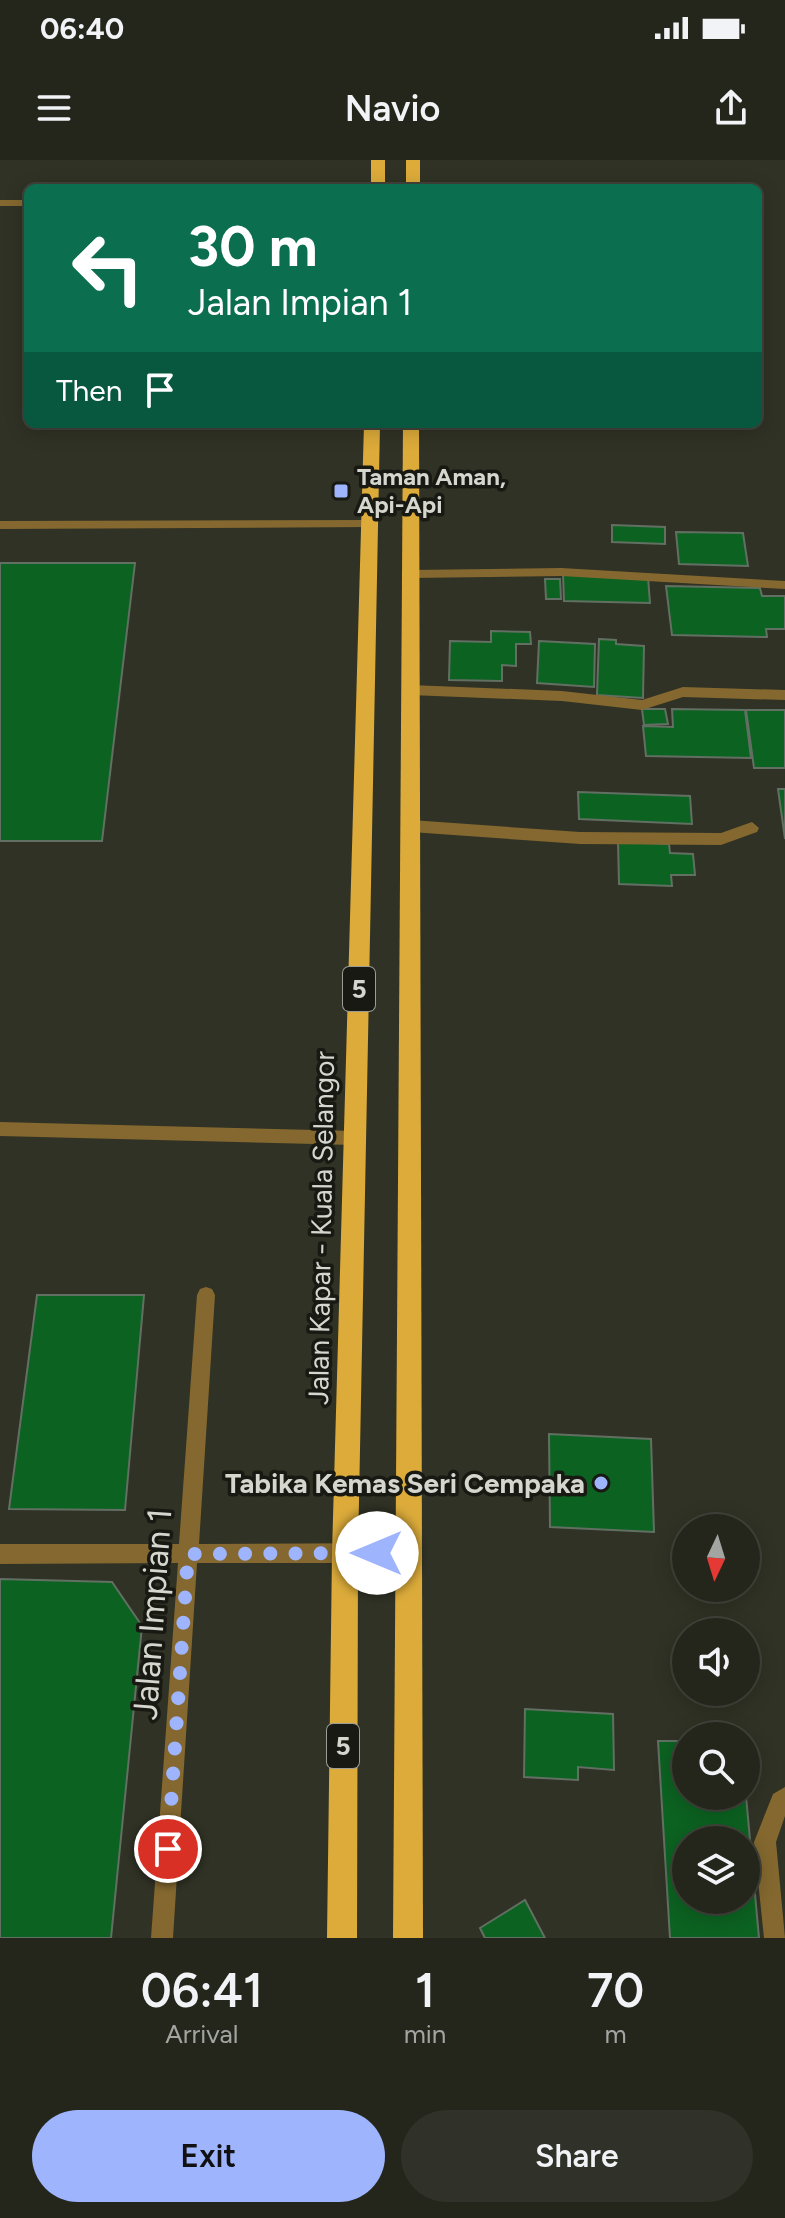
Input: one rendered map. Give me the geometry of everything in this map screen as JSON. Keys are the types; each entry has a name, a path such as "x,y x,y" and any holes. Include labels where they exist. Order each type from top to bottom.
{"highway":[{"path":"378,160 378,184"},
{"path":"413,160 413,184"},
{"name":"Jalan Kapar - Kuala Selangor","path":"342,1938 345,1553 372,428"},
{"name":"5","path":"408,1938 411,428"}],"street":[{"path":"0,203 24,203"},
{"path":"0,525 369,524"},
{"path":"411,574 561,572 785,585"},
{"path":"410,690 562,696 642,705 683,692 785,695"},
{"path":"411,826 580,838 721,839 752,828"},
{"path":"0,1129 355,1138"},
{"name":"Jalan Impian 1","path":"162,1938 206,1295"},
{"path":"0,1554 408,1553"},
{"path":"775,1938 765,1842 780,1801 785,1797"}],"building":[{"path":"612,525 665,527 665,544 612,542"},
{"path":"676,532 743,533 748,566 679,564"},
{"path":"0,563 135,563 102,841 0,841"},
{"path":"563,574 648,577 650,603 564,601"},
{"path":"545,579 560,579 561,599 546,599"},
{"path":"666,586 760,588 762,596 785,596 785,629 766,629 767,637 672,635"},
{"path":"491,631 530,632 531,644 516,644 516,666 502,665 502,681 449,680 450,641 491,642"},
{"path":"599,639 644,646 643,698 597,695"},
{"path":"539,641 595,644 594,687 537,683"},
{"path":"642,709 665,709 668,724 644,725"},
{"path":"672,709 745,710 751,758 646,756 643,726 673,727"},
{"path":"746,710 785,710 785,768 754,768"},
{"path":"778,789 785,789 785,839"},
{"path":"578,792 690,796 692,824 579,819"},
{"path":"618,842 669,844 670,853 693,854 695,875 671,875 672,886 619,884"},
{"path":"37,1295 144,1295 125,1510 9,1509"},
{"name":"Tabika Kemas Seri Cempaka","path":"549,1434 651,1439 654,1532 550,1527"},
{"path":"0,1579 112,1582 142,1626 111,1938 0,1938"},
{"path":"525,1709 613,1714 614,1770 578,1767 578,1780 524,1777"},
{"path":"658,1741 672,1741 672,1810 747,1810 749,1826 672,1826 672,1914 757,1914 759,1938 670,1938"},
{"path":"525,1900 545,1938 485,1938 480,1928"}],"place":[{"name":"Taman Aman, Api-Api","path":"341,491"},
{"name":"Tabika Kemas Seri Cempaka","path":"601,1483"}],"route":[{"path":"168,1849 188,1554 377,1553"}]}
